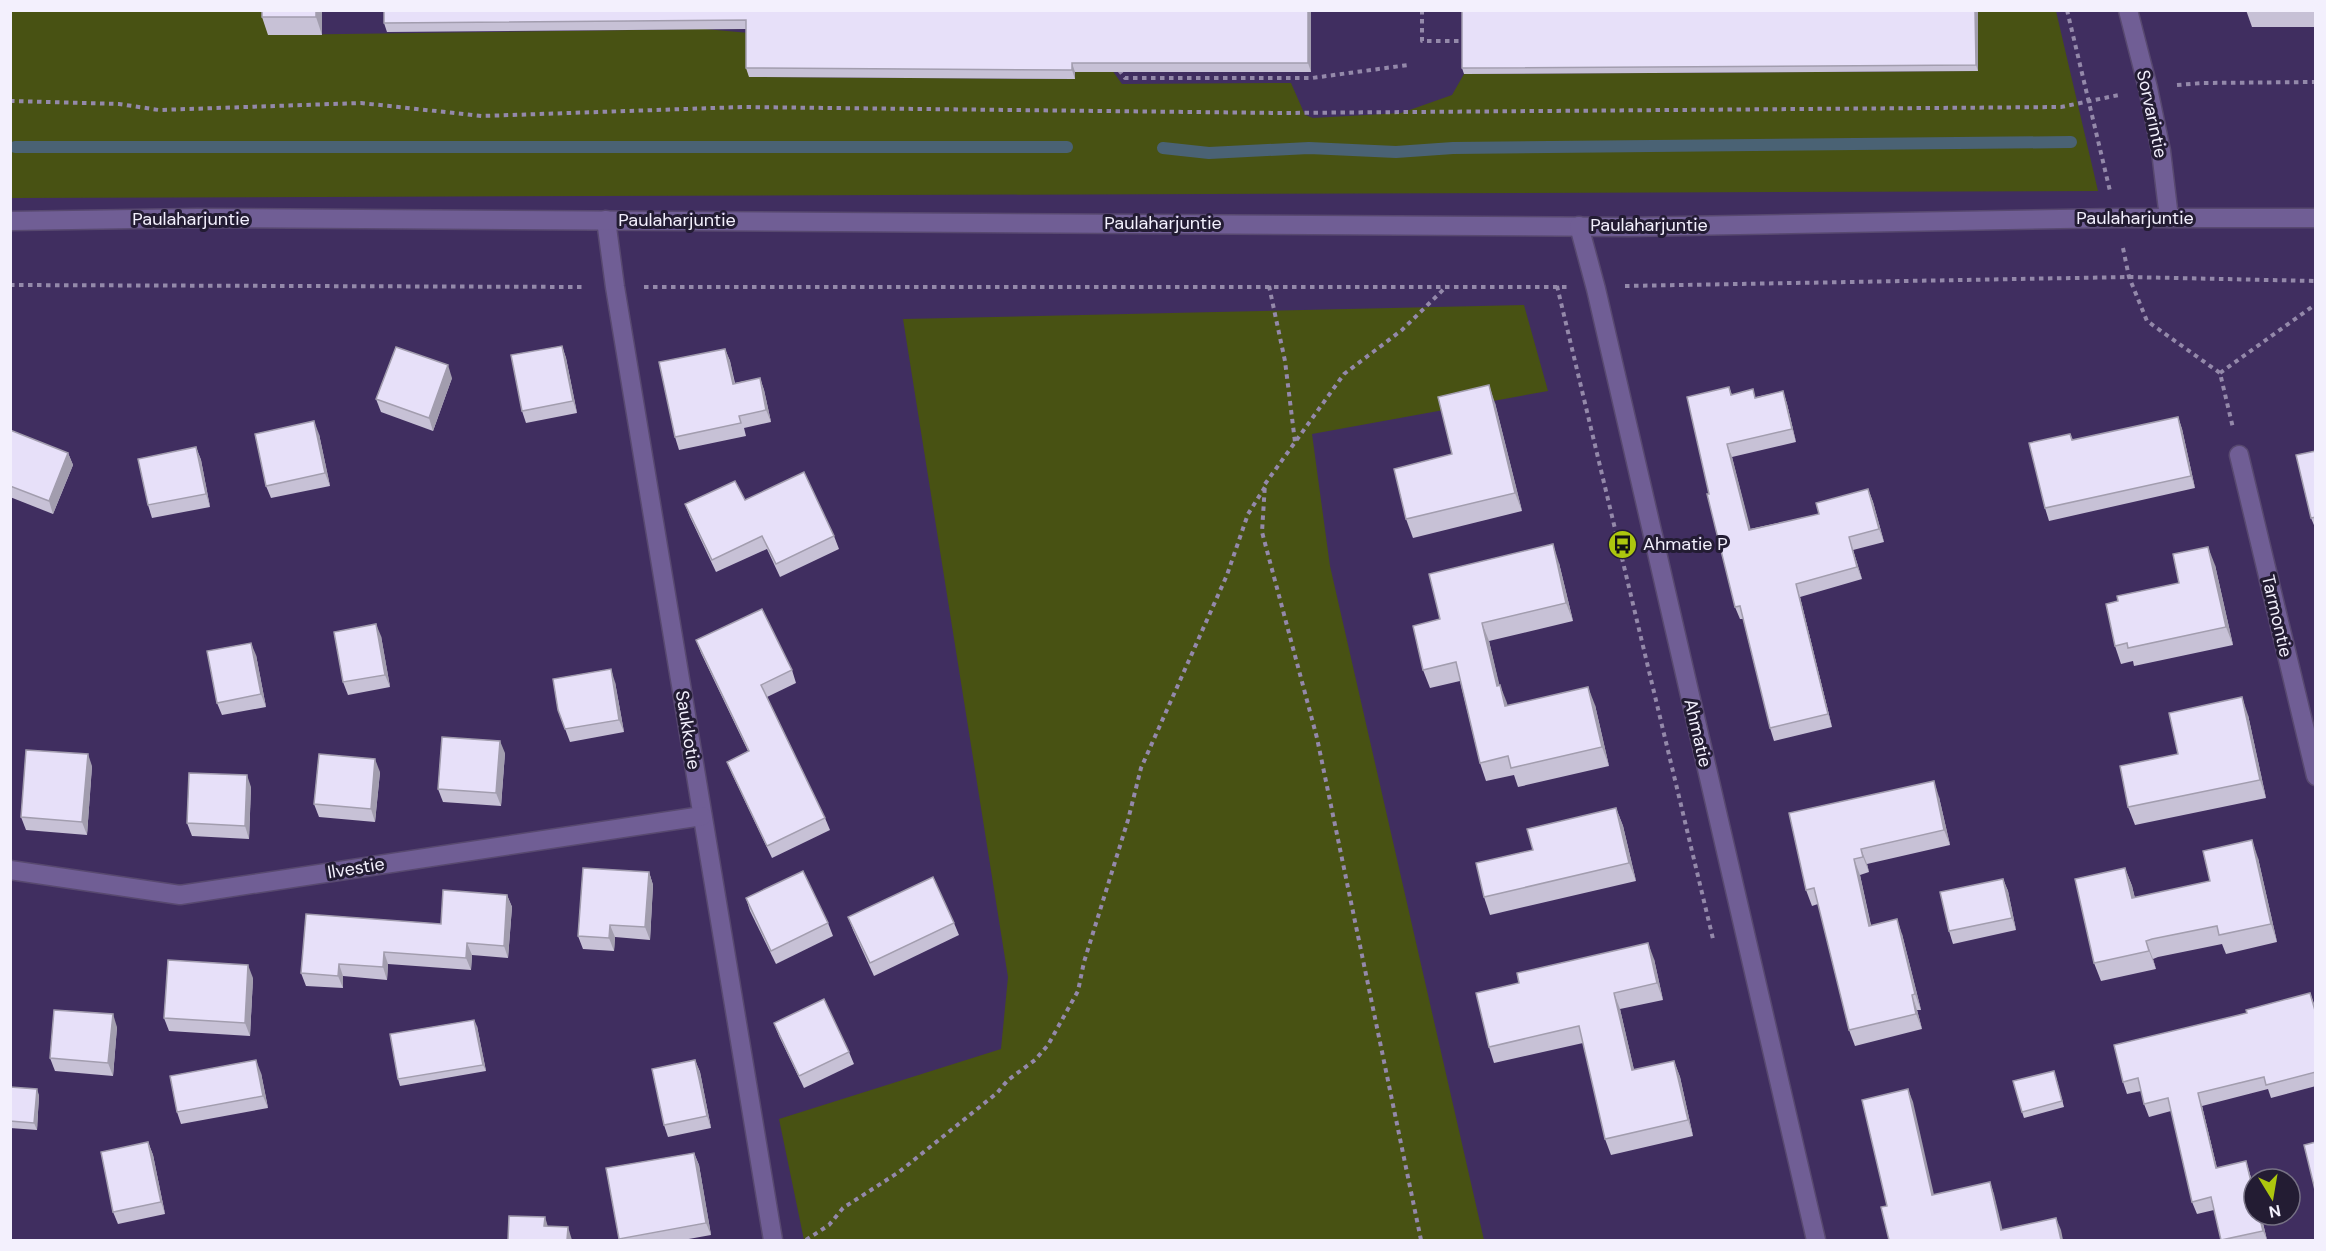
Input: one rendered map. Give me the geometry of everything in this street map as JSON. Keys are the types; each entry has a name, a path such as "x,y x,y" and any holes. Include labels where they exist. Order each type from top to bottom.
{"street":[{"name":"Sorvarintie","path":"2128,10 2161,151 2169,218"},
{"name":"Paulaharjuntie","path":"10,221 197,218 1579,226 2316,218"},
{"name":"Saukkotie","path":"606,220 615,287 773,1240"},
{"name":"Ahmatie","path":"1579,226 1596,289 1816,1240"},
{"name":"Tarmontie","path":"2239,455 2316,776"},
{"name":"Ilvestie","path":"10,870 180,895 702,816"}],"path":[{"path":"1422,10 1422,40 1459,41"},
{"path":"1118,69 1125,78 1312,78 1408,65"},
{"path":"10,101 119,104 159,110 361,104 482,116 742,107 1281,113 2061,107 2088,103 2148,88 2203,83 2316,82"},
{"path":"10,285 1557,286 1596,289 1620,286 2129,277 2316,281"},
{"path":"1269,286 1285,361 1295,442"},
{"path":"806,1240 829,1225 843,1208 899,1172 997,1093 1008,1080 1035,1060 1057,1032 1078,991 1084,962 1142,768 1227,575 1248,514 1295,442 1344,374 1401,330 1447,286"},
{"path":"1557,286 1716,950"},
{"path":"2220,373 2316,304"},
{"path":"1265,486 1262,532 1317,738 1421,1240"}],"green space":[{"path":"10,11 268,11 269,35 705,29 749,33 749,77 1075,79 1076,35 1089,38 1122,84 1291,83 1305,115 1313,118 1401,113 1452,95 1464,74 1978,71 1978,11 2056,11 2098,191 11,198"},
{"path":"1524,305 1548,391 1312,434 1330,566 1484,1240 804,1240 779,1119 1001,1049 1008,977 903,319"}],"building":[{"path":"262,10 316,10 316,17 262,17"},
{"path":"384,10 1308,10 1308,63 1072,63 1072,70 746,68 746,20 384,23"},
{"path":"1462,10 1975,10 1976,65 1462,68"},
{"path":"562,346 573,401 522,411 511,355"},
{"path":"396,347 448,365 429,418 376,399"},
{"path":"725,349 733,384 760,378 766,410 739,416 741,423 675,437 659,362"},
{"path":"1489,385 1515,493 1406,519 1394,469 1452,454 1438,397"},
{"path":"1729,387 1731,395 1753,389 1755,398 1783,391 1792,429 1727,444 1749,530 1819,514 1816,503 1868,489 1879,529 1849,537 1857,567 1796,584 1828,714 1770,728 1740,606 1735,607 1707,494 1709,494 1687,397"},
{"path":"2178,417 2191,476 2045,508 2029,443 2070,434 2072,440"},
{"path":"314,421 325,473 266,486 255,434"},
{"path":"10,430 68,453 49,501 10,486"},
{"path":"196,447 206,494 148,505 138,459"},
{"path":"2316,451 2316,517 2311,518 2296,455"},
{"path":"804,472 834,536 776,564 762,536 712,560 685,504 735,481 745,500"},
{"path":"1553,544 1566,603 1482,623 1497,686 1500,685 1505,706 1588,687 1602,747 1511,768 1508,756 1480,763 1456,662 1423,670 1413,626 1440,619 1429,574"},
{"path":"2208,547 2226,627 2128,648 2127,643 2115,646 2106,604 2118,601 2117,596 2179,583 2173,554"},
{"path":"762,609 792,670 761,685 825,818 767,846 727,762 749,751 696,640"},
{"path":"376,624 385,675 343,682 334,632"},
{"path":"251,643 261,694 217,703 207,651"},
{"path":"611,669 619,720 565,729 558,710 553,679"},
{"path":"2242,697 2260,780 2128,807 2120,766 2178,754 2169,713"},
{"path":"442,737 500,741 496,793 438,789"},
{"path":"26,750 88,754 82,822 21,817"},
{"path":"319,754 375,759 371,809 314,804"},
{"path":"189,773 247,775 245,826 187,823"},
{"path":"1934,781 1944,830 1861,849 1863,857 1854,859 1869,926 1897,919 1915,994 1912,995 1916,1014 1849,1030 1814,888 1806,890 1789,813"},
{"path":"1616,808 1629,863 1484,897 1476,863 1533,850 1527,829"},
{"path":"2252,840 2271,924 2219,935 2217,926 2152,939 2146,941 2149,951 2094,963 2075,879 2125,868 2132,898 2210,881 2203,851"},
{"path":"583,868 649,872 645,927 610,925 609,938 578,936"},
{"path":"803,871 828,923 771,951 746,898"},
{"path":"933,877 954,923 870,963 848,917"},
{"path":"2003,879 2012,918 1949,931 1940,892"},
{"path":"443,890 507,895 504,946 467,943 466,958 384,952 383,967 339,964 338,976 301,973 306,914 441,924"},
{"path":"1648,943 1657,983 1614,993 1632,1070 1674,1061 1688,1120 1605,1139 1579,1026 1489,1047 1476,993 1519,983 1517,973"},
{"path":"168,960 248,965 245,1023 164,1018"},
{"path":"2310,993 2316,1014 2316,1072 2266,1085 2264,1077 2198,1093 2216,1168 2246,1161 2247,1167 2242,1167 2242,1227 2262,1227 2263,1231 2221,1240 2211,1197 2192,1202 2168,1098 2144,1104 2138,1078 2123,1082 2114,1045 2247,1013 2246,1010"},
{"path":"824,999 849,1052 799,1076 774,1023"},
{"path":"54,1010 113,1014 108,1063 50,1058"},
{"path":"474,1020 483,1065 398,1079 390,1034"},
{"path":"256,1060 263,1096 177,1112 170,1076"},
{"path":"695,1060 707,1116 664,1125 652,1069"},
{"path":"2054,1071 2062,1101 2022,1112 2013,1081"},
{"path":"10,1087 37,1089 34,1123 10,1121"},
{"path":"1908,1089 1932,1195 1990,1182 2001,1230 2056,1218 2061,1240 1889,1240 1881,1207 1887,1206 1862,1100"},
{"path":"148,1142 161,1202 113,1212 101,1152"},
{"path":"2316,1142 2316,1194 2304,1145"},
{"path":"694,1153 706,1223 619,1239 606,1168"},
{"path":"509,1216 545,1217 544,1226 568,1227 567,1240 508,1240"}],"waterway":[{"path":"1163,148 1209,153 1309,148 1396,152 1453,148 2071,142"},
{"path":"15,147 1067,147"}],"place":[{"name":"Ahmatie P","path":"1622,544"}]}
